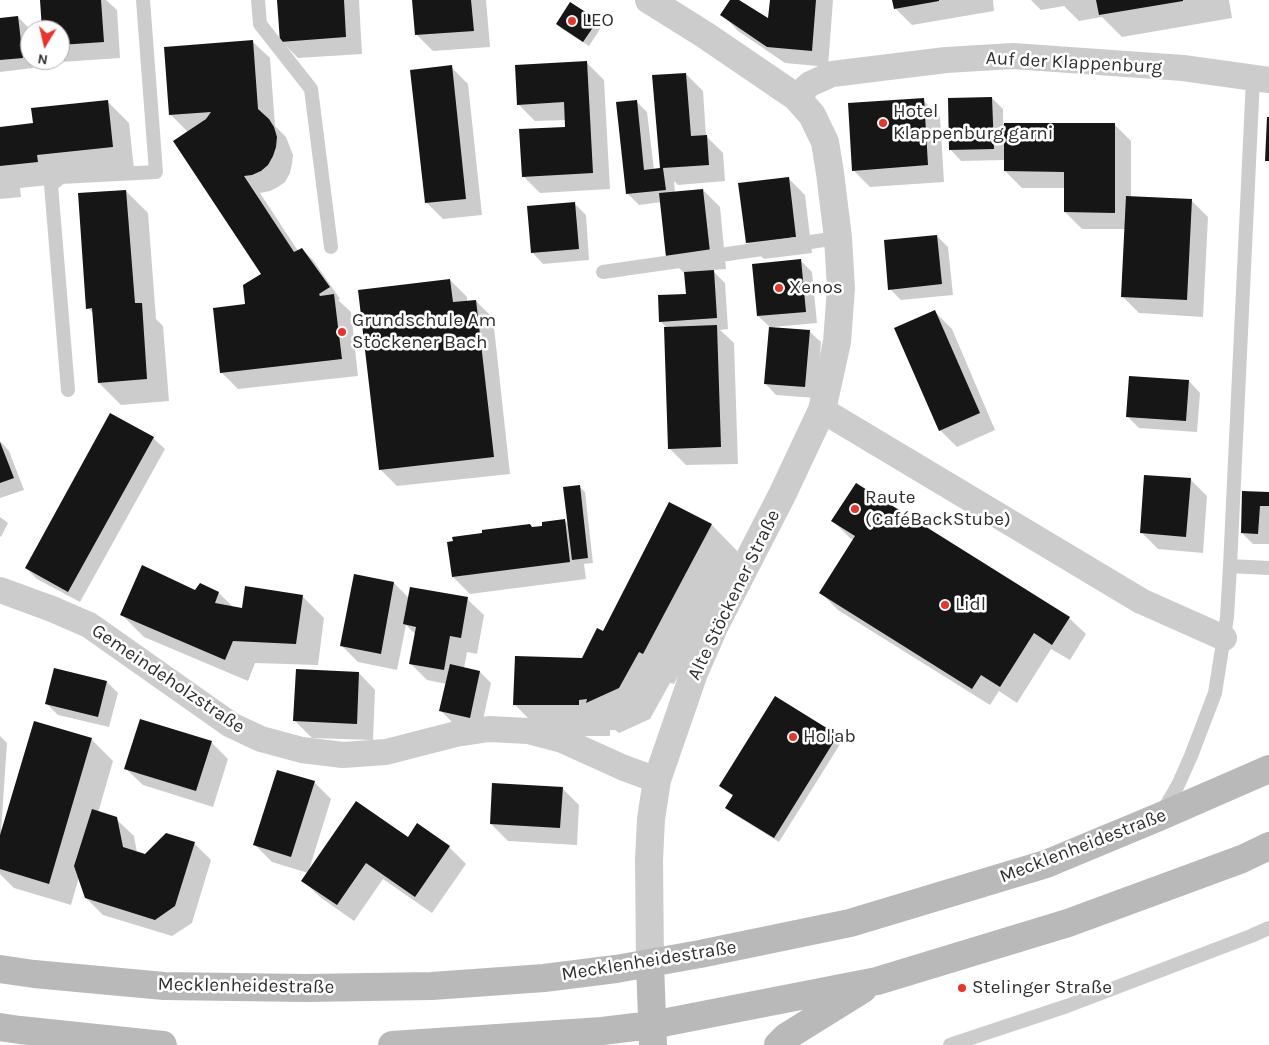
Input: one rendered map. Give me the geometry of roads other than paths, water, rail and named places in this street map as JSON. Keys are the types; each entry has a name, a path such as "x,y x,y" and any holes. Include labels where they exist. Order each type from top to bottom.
{"main road":[{"name":"Mecklenheidestraße","path":"0,968 34,974 164,986 305,988 432,986 544,978 596,972 700,954 850,924 1046,864 1269,769"},
{"path":"392,1045 602,1031 652,1035 877,981 1068,923 1242,859 1269,846"},
{"path":"650,963 652,1035"},
{"path":"778,1045 786,1037 877,981"},
{"path":"0,1027 163,1045"}],"street":[{"name":"Alte Stöckener Straße","path":"649,0 706,35 796,97 812,115 825,142 838,238 840,288 837,342 822,410 782,495 715,625 694,673 657,780 651,819 649,860 650,963"},
{"name":"Auf der Klappenburg","path":"796,97 810,84 832,74 946,60 1013,56 1183,68 1261,79"},
{"path":"822,410 1141,601 1224,638"},
{"name":"Gemeindeholzstraße","path":"0,590 89,625 231,725 261,739 302,750 343,755 386,752 456,734 489,729 528,731 562,740 624,768 657,780"}],"lane":[{"path":"68,390 51,185 61,177 156,172 143,0"},
{"path":"258,0 260,24 311,89 331,247"},
{"path":"1159,817 1178,785 1215,693 1227,617 1261,79"},
{"path":"603,272 838,238"},
{"path":"1230,566 1269,568"},
{"path":"950,1045 1067,1006 1269,928"}],"place":[{"name":"LEO","path":"572,21"},
{"name":"Hotel Klappenburg garni","path":"883,123"},
{"name":"Xenos","path":"779,288"},
{"name":"Grundschule Am Stöckener Bach","path":"342,332"},
{"name":"Raute (CaféBackStube)","path":"855,509"},
{"name":"Lidl","path":"945,605"},
{"name":"Hol'ab","path":"793,737"},
{"name":"Stelinger Straße","path":"962,988"}]}
